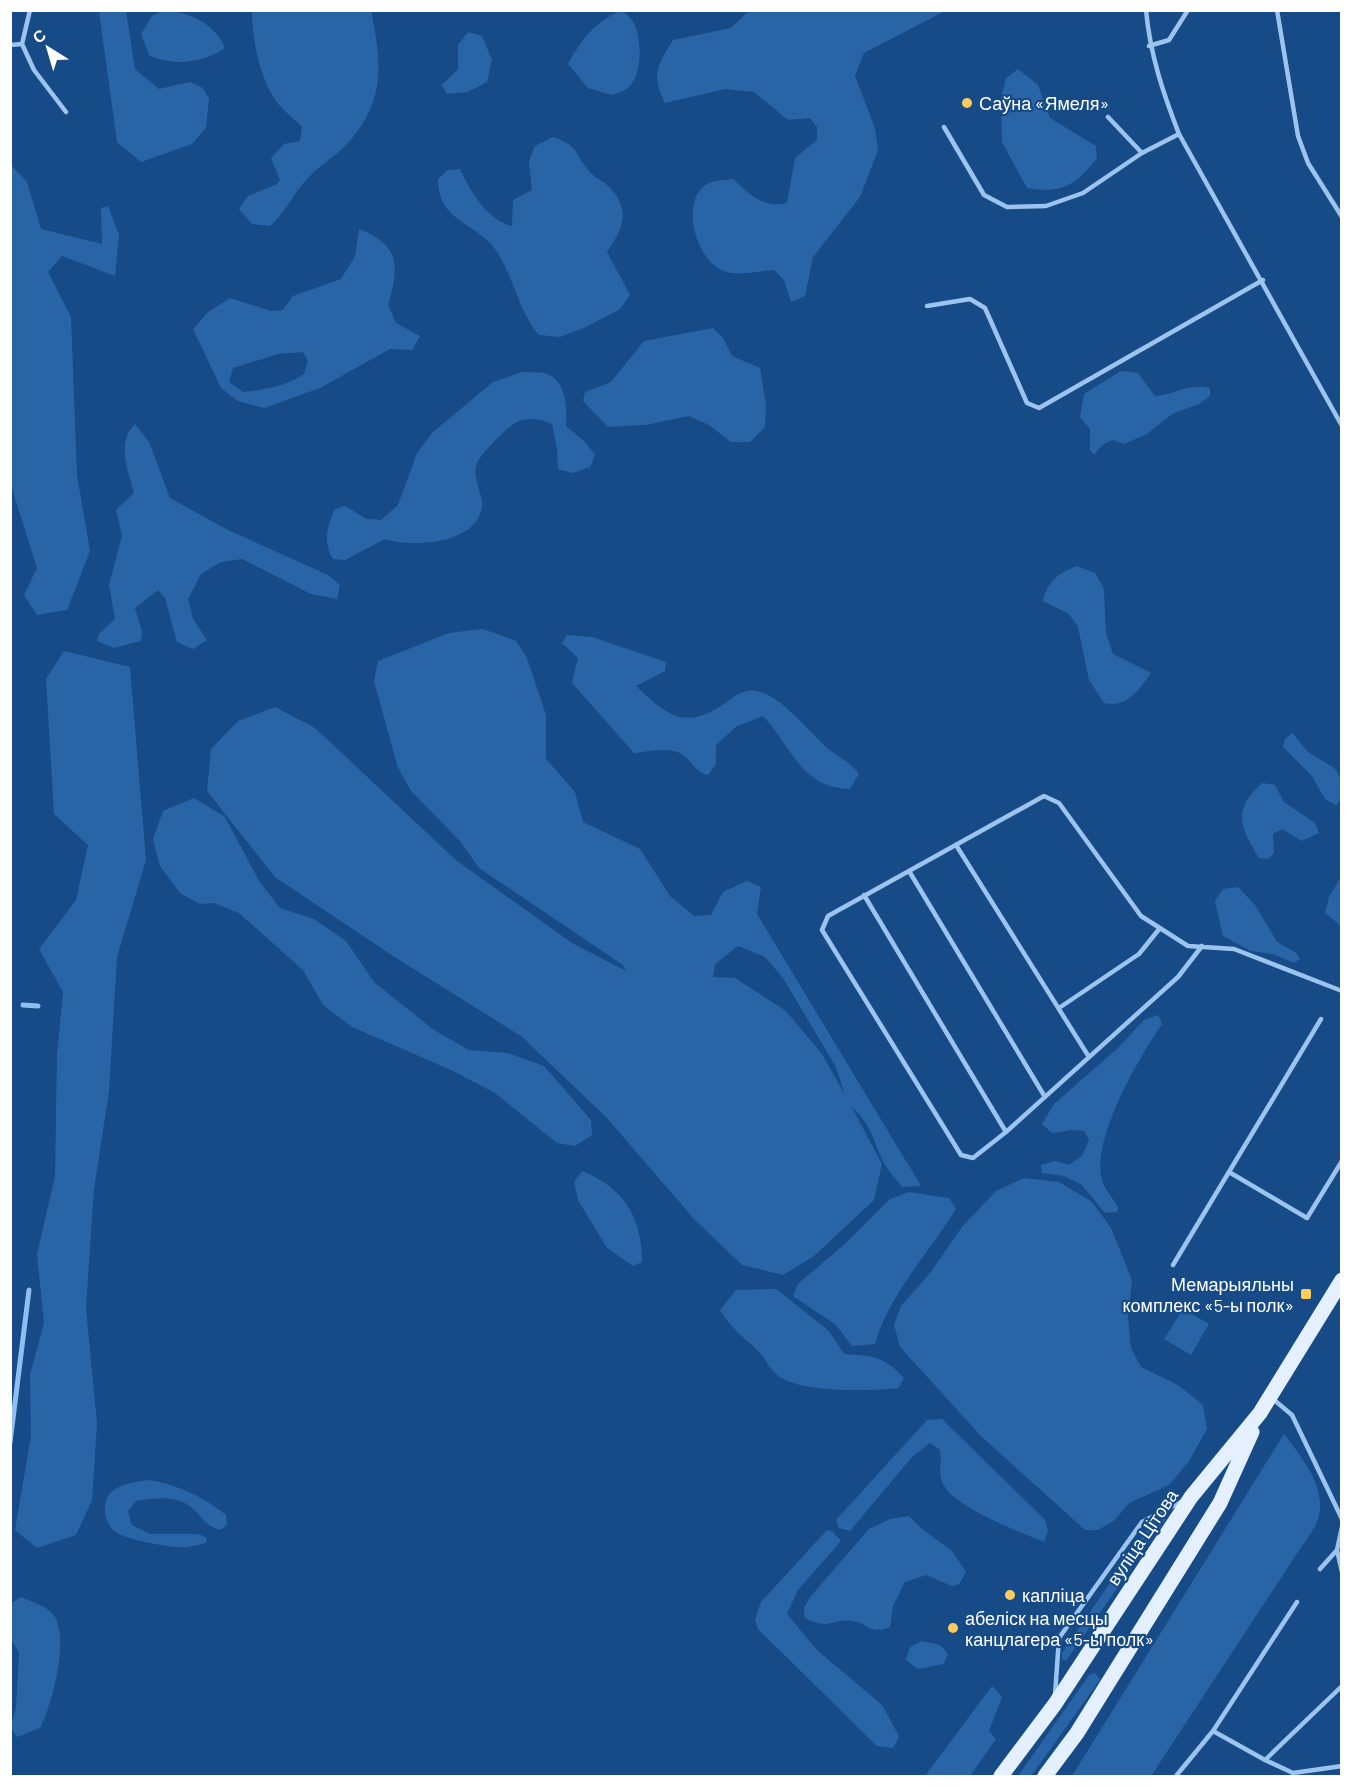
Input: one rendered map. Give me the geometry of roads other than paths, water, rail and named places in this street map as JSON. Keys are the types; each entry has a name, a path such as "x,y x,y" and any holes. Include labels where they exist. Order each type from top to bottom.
{"main road":[{"name":"вуліца Цітова","path":"1001,1776 1054,1704 1191,1497 1271,1397 1341,1280"},
{"name":"вуліца Цітова","path":"1046,1776 1077,1733 1220,1503 1260,1413"}],"lane":[{"path":"30,10 22,44 34,70 66,112"},
{"path":"1146,10 1149,46 1161,88 1179,134 1263,280 1341,426"},
{"path":"1149,46 1169,40 1188,10"},
{"path":"1277,10 1298,136 1308,163 1341,217"},
{"path":"10,45 22,44"},
{"path":"1108,117 1142,153"},
{"path":"944,127 984,195 1007,207 1046,206 1083,193 1142,153 1179,134"},
{"path":"927,306 970,299 985,308 1027,403 1039,408 1263,280"},
{"path":"1202,946 1178,977 1006,1132 973,1158 961,1155 822,930 828,916 1044,796 1059,803 1142,916 1160,928 1188,946 1202,946 1234,949 1341,990"},
{"path":"956,845 1089,1057"},
{"path":"909,871 1045,1097"},
{"path":"864,895 1006,1132"},
{"path":"1059,1008 1139,954 1160,928"},
{"path":"1173,1265 1322,1019"},
{"path":"1229,1172 1307,1218 1341,1161"},
{"path":"1271,1397 1292,1415 1341,1519"},
{"path":"1054,1704 1059,1638 1142,1522 1191,1497"},
{"path":"1341,1527 1337,1550 1341,1572"},
{"path":"1320,1569 1337,1550"},
{"path":"1176,1776 1213,1731 1297,1602"},
{"path":"1265,1760 1341,1686"},
{"path":"1213,1731 1293,1773 1341,1766"}],"waterway":[{"path":"23,1005 38,1006"},
{"path":"10,1443 29,1290"}],"place":[{"name":"Саўна «Ямеля»","path":"967,103"},
{"name":"Мемарыяльны комплекс «5-ы полк»","path":"1306,1294"},
{"name":"капліца","path":"1010,1595"},
{"name":"абеліск на месцы канцлагера «5-ы полк»","path":"953,1628"}]}
